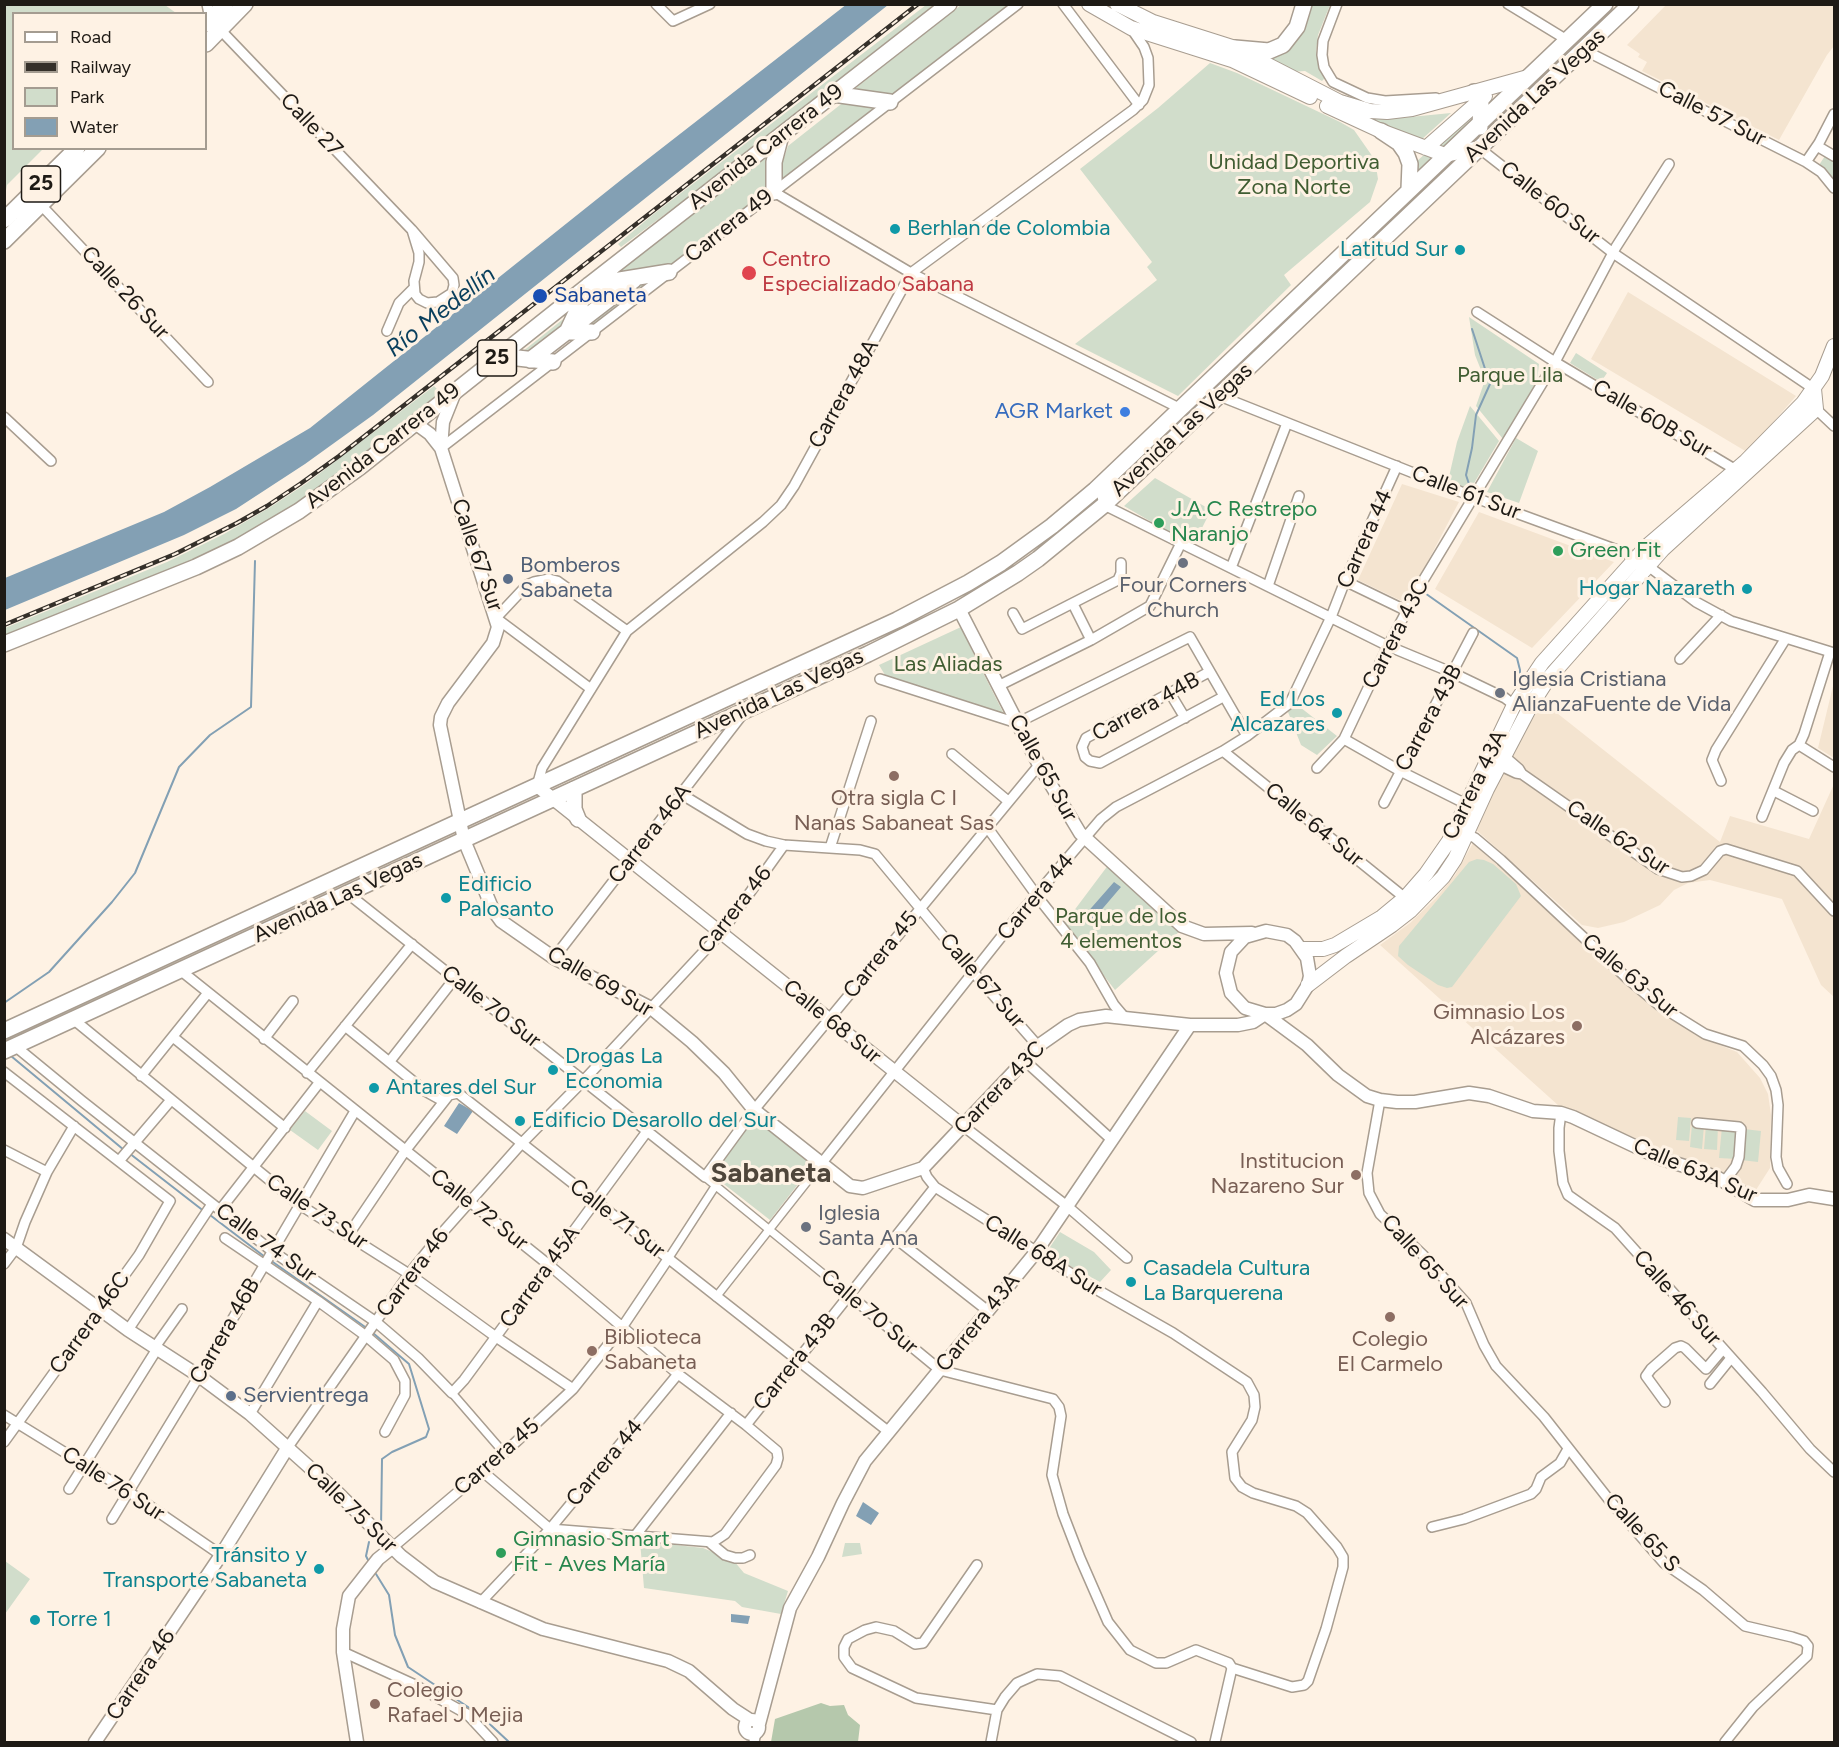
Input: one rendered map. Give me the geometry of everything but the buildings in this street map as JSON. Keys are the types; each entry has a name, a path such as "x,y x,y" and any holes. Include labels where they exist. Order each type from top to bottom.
{"main road":[{"path":"207,38 210,19 225,4"},
{"path":"210,19 246,4"},
{"name":"Avenida Carrera 49","path":"4,644 196,567 238,547 315,500 949,4"},
{"path":"1089,4 1131,28 1232,60 1381,130 1445,155"},
{"path":"1117,4 1160,24 1234,48 1356,108 1387,112 1400,111 1456,97 1478,96"},
{"path":"1234,48 1269,51 1283,45 1297,27 1304,4"},
{"name":"Avenida Las Vegas","path":"4,1031 897,620 968,583 1021,549 1095,490 1605,4"},
{"name":"Avenida Las Vegas","path":"10,1048 553,799 959,609 1038,559 1104,505 1631,4"},
{"path":"1426,148 1478,96 1497,86 1528,77"},
{"path":"833,94 890,102"},
{"path":"1478,96 1479,148"},
{"path":"1381,130 1399,143 1407,153 1410,164 1409,189"},
{"path":"774,192 774,162 781,135"},
{"name":"Calle 60 Sur","path":"1445,155 1479,148"},
{"name":"25","path":"4,219 75,150"},
{"name":"25","path":"4,240 97,150"},
{"path":"1401,223 1418,197 1436,178 1430,170"},
{"path":"567,332 589,285 669,272"},
{"path":"530,360 637,277"},
{"path":"567,332 592,332"},
{"name":"Carrera 43A","path":"1303,949 1323,949 1335,945 1382,916 1404,898 1440,855 1516,702 1542,663 1647,546 1736,470 1803,404 1822,376 1834,346"},
{"path":"500,356 553,362"},
{"path":"1814,389 1816,409"},
{"name":"Carrera 43A","path":"1308,986 1410,911 1443,877 1530,707 1548,679 1672,541 1816,409"},
{"path":"574,789 574,809 578,819"}],"street":[{"path":"656,4 673,21 710,4"},
{"name":"Carrera 49","path":"441,448 1018,4"},
{"path":"1063,4 1139,105 1146,95 1150,71 1144,47 1131,28"},
{"path":"1337,4 1323,41 1322,55 1324,67 1333,82 1367,98 1385,101 1456,97"},
{"path":"1508,4 1567,40"},
{"name":"Calle 27","path":"210,19 412,230 453,278 452,293 438,302 427,303 419,299 414,289"},
{"name":"Calle 57 Sur","path":"1584,50 1806,162 1821,172 1834,188"},
{"name":"Carrera 48A","path":"537,786 542,768 627,631 781,505 794,486 911,273 1139,105"},
{"path":"1806,162 1834,114"},
{"path":"1817,146 1834,156"},
{"name":"Calle 60 Sur","path":"1479,148 1613,252 1814,389"},
{"path":"1473,496 1555,362 1613,252 1669,164"},
{"path":"774,192 911,273 1181,409"},
{"name":"Calle 26 Sur","path":"41,205 208,382"},
{"path":"387,331 399,303 414,289 419,253 412,230"},
{"name":"Calle 60B Sur","path":"1477,312 1555,362 1736,470"},
{"name":"Calle 61 Sur","path":"1202,389 1473,496 1624,552 1648,566 1696,602 1721,615 1749,628 1832,653"},
{"name":"Calle 67 Sur","path":"441,448 443,422 455,392"},
{"path":"1816,409 1834,426"},
{"path":"4,417 51,461"},
{"name":"Calle 67 Sur","path":"416,423 430,434 441,448 496,618 591,690"},
{"path":"1231,568 1287,423"},
{"path":"1145,443 1136,459 1105,490 1102,500 1104,505 1388,646 1516,702"},
{"name":"Carrera 44","path":"716,1297 973,972 1101,819 1116,807 1223,751 1290,703 1331,617 1397,466"},
{"path":"1268,586 1299,496"},
{"name":"Carrera 43C","path":"1317,768 1344,739 1388,646 1473,496"},
{"path":"998,686 1150,606 1181,543"},
{"path":"1013,613 1022,629 1118,580 1121,563"},
{"path":"496,618 527,585 542,579 557,581 627,631"},
{"path":"1345,581 1407,611"},
{"path":"1073,604 1091,639"},
{"name":"Calle 65 Sur","path":"959,609 1038,765 1077,830 1182,926 1204,934 1255,933"},
{"path":"1680,659 1721,615"},
{"name":"Calle 69 Sur","path":"496,618 497,634 494,643 448,704 441,717 441,736 464,840 496,916 554,958 644,1009 692,1042 724,1073 754,1110 849,1186 856,1188"},
{"name":"Carrera 43B","path":"1384,803 1473,633"},
{"path":"880,679 1017,723 1190,638 1247,736"},
{"path":"1721,781 1712,760 1716,750 1786,638"},
{"path":"1762,817 1784,763 1792,750 1799,745 1804,734 1832,653"},
{"name":"Carrera 44B","path":"1185,718 1100,763 1095,763 1083,753 1083,742 1086,738 1209,672"},
{"path":"1170,693 1185,718 1223,697"},
{"name":"Carrera 46A","path":"554,958 745,710"},
{"path":"830,848 871,721"},
{"path":"1344,739 1402,772 1466,804"},
{"path":"1799,745 1834,767"},
{"name":"Calle 64 Sur","path":"1223,751 1404,898"},
{"path":"952,754 1008,801"},
{"name":"Calle 62 Sur","path":"1502,760 1516,773 1522,774 1658,869 1682,878 1691,876 1704,870 1720,851 1726,849 1797,871 1834,911"},
{"name":"Carrera 45","path":"705,1177 754,1110 1038,765"},
{"name":"Calle 68 Sur","path":"537,786 1066,1206 1127,1258"},
{"path":"1774,791 1814,811"},
{"name":"Calle 67 Sur","path":"681,794 747,834 784,845 860,850 874,854 1038,1046"},
{"path":"987,827 1090,963 1114,1005 1125,1018"},
{"name":"Calle 63 Sur","path":"1467,834 1501,860 1629,980 1660,1006 1705,1034 1743,1046 1763,1065 1771,1076 1776,1090 1778,1105 1776,1156 1778,1168 1787,1184"},
{"name":"Carrera 46","path":"95,1743 221,1555 288,1448 409,1274 468,1202 520,1144 584,1080 644,1009 721,933 784,845"},
{"name":"Calle 70 Sur","path":"347,893 648,1130 940,1370 1053,1399 1059,1407 1061,1416 1052,1475 1072,1536 1108,1622 1130,1650 1156,1663 1166,1663 1196,1650 1228,1663 1232,1668"},
{"path":"1266,931 1287,935 1303,949 1309,967 1308,986 1296,1004 1287,1010 1265,1014 1255,1012 1237,1001 1227,983 1227,962 1237,944 1255,933 1266,931"},
{"path":"307,1073 412,944"},
{"name":"Calle 72 Sur","path":"180,970 207,994 549,1265 678,1374 777,1451 776,1465 725,1534 713,1542"},
{"path":"390,1061 455,978"},
{"path":"141,1076 207,994"},
{"path":"264,1039 293,1001"},
{"path":"1190,1025 1239,1025 1253,1022 1265,1014"},
{"path":"1265,1014 1307,1046 1359,1091 1380,1100 1415,1102 1469,1093 1489,1096 1533,1111 1561,1113"},
{"name":"Carrera 43C","path":"856,1188 867,1187 923,1168 1038,1046 1068,1025 1079,1020 1106,1016 1190,1025"},
{"name":"Calle 73 Sur","path":"73,1019 300,1205 409,1274 573,1389"},
{"name":"Carrera 43A","path":"752,1730 762,1707 790,1608 865,1461 1036,1252 1190,1025"},
{"path":"345,1026 425,1091 443,1101 405,1151 349,1234"},
{"path":"173,1037 285,1128"},
{"name":"Calle 74 Sur","path":"10,1048 132,1146 210,1206 220,1210 268,1257 318,1300 418,1358 504,1453"},
{"name":"Calle 67 Sur","path":"1024,1060 1112,1140"},
{"path":"4,1072 121,1160 171,1100"},
{"path":"220,1210 319,1083"},
{"name":"Calle 71 Sur","path":"443,1101 449,1095 458,1093 889,1432"},
{"name":"Calle 65 Sur","path":"1380,1100 1367,1173 1369,1193 1380,1214 1466,1303 1484,1345 1496,1366 1557,1434"},
{"name":"Carrera 46B","path":"112,1519 355,1111"},
{"name":"Calle 63A Sur","path":"1561,1113 1662,1159 1697,1170 1724,1182 1751,1198 1761,1201 1788,1200 1809,1195 1834,1199"},
{"name":"Calle 46 Sur","path":"1561,1113 1559,1151 1563,1183 1568,1195 1615,1228 1809,1449 1834,1472"},
{"path":"1697,1123 1741,1129 1739,1157 1736,1166 1724,1182"},
{"path":"4,1264 16,1248 47,1172 74,1126"},
{"name":"Carrera 45A","path":"452,1393 496,1337 648,1130"},
{"path":"4,1150 47,1172"},
{"name":"Carrera 46C","path":"4,1442 139,1254 170,1205 170,1201 121,1160"},
{"name":"Calle 68A Sur","path":"923,1168 935,1188 1094,1288 1173,1333 1247,1382 1254,1395 1255,1407 1252,1420 1232,1452 1235,1478 1242,1487 1252,1493 1296,1506 1307,1513 1337,1547 1343,1557 1343,1567 1326,1629 1308,1681 1304,1685 1292,1687 1232,1668"},
{"name":"Carrera 45","path":"357,1743 343,1652 343,1629 349,1596 378,1559 504,1453 573,1389 623,1326 716,1185"},
{"name":"Carrera 43B","path":"746,1425 935,1188"},
{"path":"128,1330 210,1206"},
{"name":"Calle 74 Sur","path":"225,1238 268,1257 370,1329 394,1360 405,1381 405,1395 385,1432"},
{"path":"895,1238 988,1311"},
{"name":"Calle 75 Sur","path":"4,1239 128,1330 199,1376 250,1414 337,1492 416,1569 435,1582 543,1629 668,1661 689,1671 735,1710 752,1730"},
{"path":"250,1414 318,1300"},
{"path":"69,1489 182,1309"},
{"path":"1665,1402 1647,1379 1646,1375 1651,1369 1675,1348 1681,1346 1706,1369 1723,1349"},
{"path":"1710,1384 1731,1358"},
{"name":"Carrera 44","path":"480,1603 550,1529 678,1374"},
{"name":"Carrera 43B","path":"635,1536 731,1413"},
{"name":"Calle 76 Sur","path":"4,1415 129,1492 221,1555"},
{"name":"Calle 65 S","path":"1557,1434 1664,1563 1703,1590 1745,1626 1760,1631 1770,1630 1804,1641 1808,1646 1808,1656 1754,1707 1725,1743"},
{"path":"1432,1527 1464,1519 1531,1494 1536,1489 1540,1477 1560,1463 1568,1449"},
{"path":"482,1471 550,1529 713,1542 725,1555 735,1558 750,1555"},
{"path":"977,1565 923,1643 915,1644 894,1631 876,1627 848,1639 844,1647 844,1658 852,1668 916,1698 997,1710"},
{"path":"343,1652 412,1684 466,1714 493,1743"},
{"path":"1215,1743 1232,1668"},
{"path":"991,1743 997,1710 1017,1683 1037,1674 1060,1676 1191,1743"},
{"path":"735,1710 752,1711 762,1707"}],"shaded area":[{"path":"1667,4 1834,5 1834,46 1779,140 1642,71 1647,62 1638,57 1640,54 1627,45"},
{"path":"1628,292 1796,396 1747,452 1591,359"},
{"path":"1402,484 1459,502 1406,603 1358,580"},
{"path":"1479,512 1614,562 1532,648 1435,589"},
{"path":"1834,682 1834,758 1818,748"},
{"path":"1543,702 1720,842 1730,816 1809,839 1834,784 1834,997 1821,985 1782,899 1710,880 1688,883 1674,890 1660,905 1624,922 1598,928 1582,925 1473,827 1505,764"},
{"name":"Gimnasio Los Alcázares","path":"1473,843 1639,994 1674,1017 1695,1035 1737,1052 1760,1078 1768,1094 1771,1115 1770,1168 1754,1193 1728,1177 1559,1106 1380,945 1410,923 1436,898 1455,875"}],"green space":[{"path":"5,4 165,5 175,12 12,12 12,150 42,150 7,185 5,196"},
{"path":"926,5 938,5 730,166 621,247 618,244 651,216"},
{"path":"961,5 1009,5 894,95 852,91"},
{"path":"1310,5 1330,5 1318,35 1316,51 1319,64 1326,77 1322,81 1305,71 1291,72 1264,56 1282,52 1293,44 1301,31"},
{"name":"Unidad Deportiva Zona Norte","path":"1210,63 1237,73 1354,130 1375,160 1378,179 1370,202 1284,275 1291,285 1178,396 1075,344 1157,280 1147,267 1152,262 1080,169 1158,108"},
{"path":"845,101 879,105 781,181 782,164 788,146"},
{"path":"1471,112 1479,120 1416,178 1416,162"},
{"path":"1357,113 1400,118 1451,113 1421,140"},
{"path":"1827,153 1834,158 1834,183 1819,165"},
{"path":"769,155 769,191 668,269 611,276"},
{"path":"655,282 598,326 585,326 637,284"},
{"path":"567,316 562,330 536,351 522,352"},
{"name":"Parque Lila","path":"1469,317 1539,364 1537,381 1503,439 1476,406 1485,380 1475,355"},
{"path":"1576,353 1607,373 1601,382 1570,363"},
{"path":"434,386 441,393 343,472 284,511 236,539 167,571 5,637 5,628 167,562 224,534 269,508 307,483"},
{"path":"1470,406 1499,441 1470,490 1448,481 1457,442"},
{"path":"1516,438 1538,451 1519,503 1487,492"},
{"path":"1155,478 1211,510 1193,546 1124,506"},
{"name":"Las Aliadas","path":"961,627 1004,714 885,675 879,665"},
{"path":"1296,704 1337,736 1317,755 1301,745 1288,712"},
{"path":"1477,859 1493,864 1516,884 1521,896 1452,987 1447,988 1438,985 1408,965 1398,956 1399,946 1469,862"},
{"name":"Parque de los 4 elementos","path":"1109,864 1180,931 1115,990 1064,924"},
{"path":"305,1111 332,1131 318,1150 290,1130"},
{"path":"1678,1117 1691,1118 1689,1141 1676,1140"},
{"path":"753,1118 813,1165 770,1220 711,1174"},
{"path":"1692,1124 1704,1125 1702,1149 1690,1147"},
{"path":"1706,1125 1718,1126 1717,1150 1704,1149"},
{"path":"1722,1127 1739,1128 1736,1159 1719,1158"},
{"path":"1744,1129 1761,1131 1758,1162 1741,1160"},
{"path":"1060,1232 1094,1252 1111,1270 1100,1282 1046,1253"},
{"path":"640,1541 703,1548 734,1561 744,1573 788,1591 781,1614 742,1607 735,1601 644,1588"},
{"path":"845,1543 860,1543 862,1554 842,1557"},
{"path":"5,1561 30,1579 5,1614"},
{"path":"821,1703 830,1706 844,1705 848,1715 860,1725 858,1742 771,1742 775,1719"}],"water":[{"path":"847,4 888,5 373,415 305,464 236,509 184,535 5,610 5,578 164,512 310,428 626,176"},
{"path":"1114,882 1121,887 1092,921 1085,915"},
{"path":"459,1103 473,1111 457,1134 444,1126"},
{"path":"863,1502 879,1513 871,1525 856,1516"},
{"path":"731,1614 750,1616 748,1624 731,1622"}],"waterway":[{"path":"1471,490 1466,475 1476,415 1490,384 1472,329"},
{"path":"4,1003 49,972 112,902 135,873 179,767 210,735 251,707 255,561"},
{"path":"1422,591 1517,658 1520,687"},
{"path":"11,1056 124,1150"},
{"path":"129,1153 205,1212"},
{"path":"210,1215 265,1257"},
{"path":"270,1260 368,1329"},
{"path":"373,1333 409,1364 429,1429 426,1437 382,1459 381,1528"},
{"path":"368,1560 366,1556 369,1542"},
{"path":"376,1574 389,1595 395,1635 408,1667 480,1715 509,1742"}],"railway":[{"path":"4,625 175,554 237,523 300,484 339,456 918,4"}],"place":[{"name":"Berhlan de Colombia","path":"895,229"},
{"name":"Latitud Sur","path":"1460,250"},
{"name":"Centro Especializado Sabana","path":"749,273"},
{"name":"Sabaneta","path":"540,296"},
{"name":"AGR Market","path":"1125,412"},
{"name":"J.A.C Restrepo Naranjo","path":"1159,523"},
{"name":"Green Fit","path":"1558,551"},
{"name":"Four Corners Church","path":"1183,563"},
{"name":"Bomberos Sabaneta","path":"508,579"},
{"name":"Hogar Nazareth","path":"1747,589"},
{"name":"Iglesia Cristiana AlianzaFuente de Vida","path":"1500,693"},
{"name":"Ed Los Alcazares","path":"1337,713"},
{"name":"Otra sigla C I Nanas Sabaneat Sas","path":"894,776"},
{"name":"Edificio Palosanto","path":"446,898"},
{"name":"Gimnasio Los Alcázares","path":"1577,1026"},
{"name":"Drogas La Economia","path":"553,1070"},
{"name":"Antares del Sur","path":"374,1088"},
{"name":"Edificio Desarollo del Sur","path":"520,1121"},
{"name":"Institucion Nazareno Sur","path":"1356,1175"},
{"name":"Iglesia Santa Ana","path":"806,1227"},
{"name":"Casadela Cultura La Barquerena","path":"1131,1282"},
{"name":"Colegio El Carmelo","path":"1390,1317"},
{"name":"Biblioteca Sabaneta","path":"592,1351"},
{"name":"Servientrega","path":"231,1396"},
{"name":"Gimnasio Smart Fit - Aves María","path":"501,1553"},
{"name":"Tránsito y Transporte Sabaneta","path":"319,1569"},
{"name":"Torre 1","path":"35,1620"},
{"name":"Colegio Rafael J Mejia","path":"375,1704"}],"district":[{"name":"Sabaneta","path":"771,1174"}],"water label":[{"name":"Río Medellín","path":"441,312"}]}
